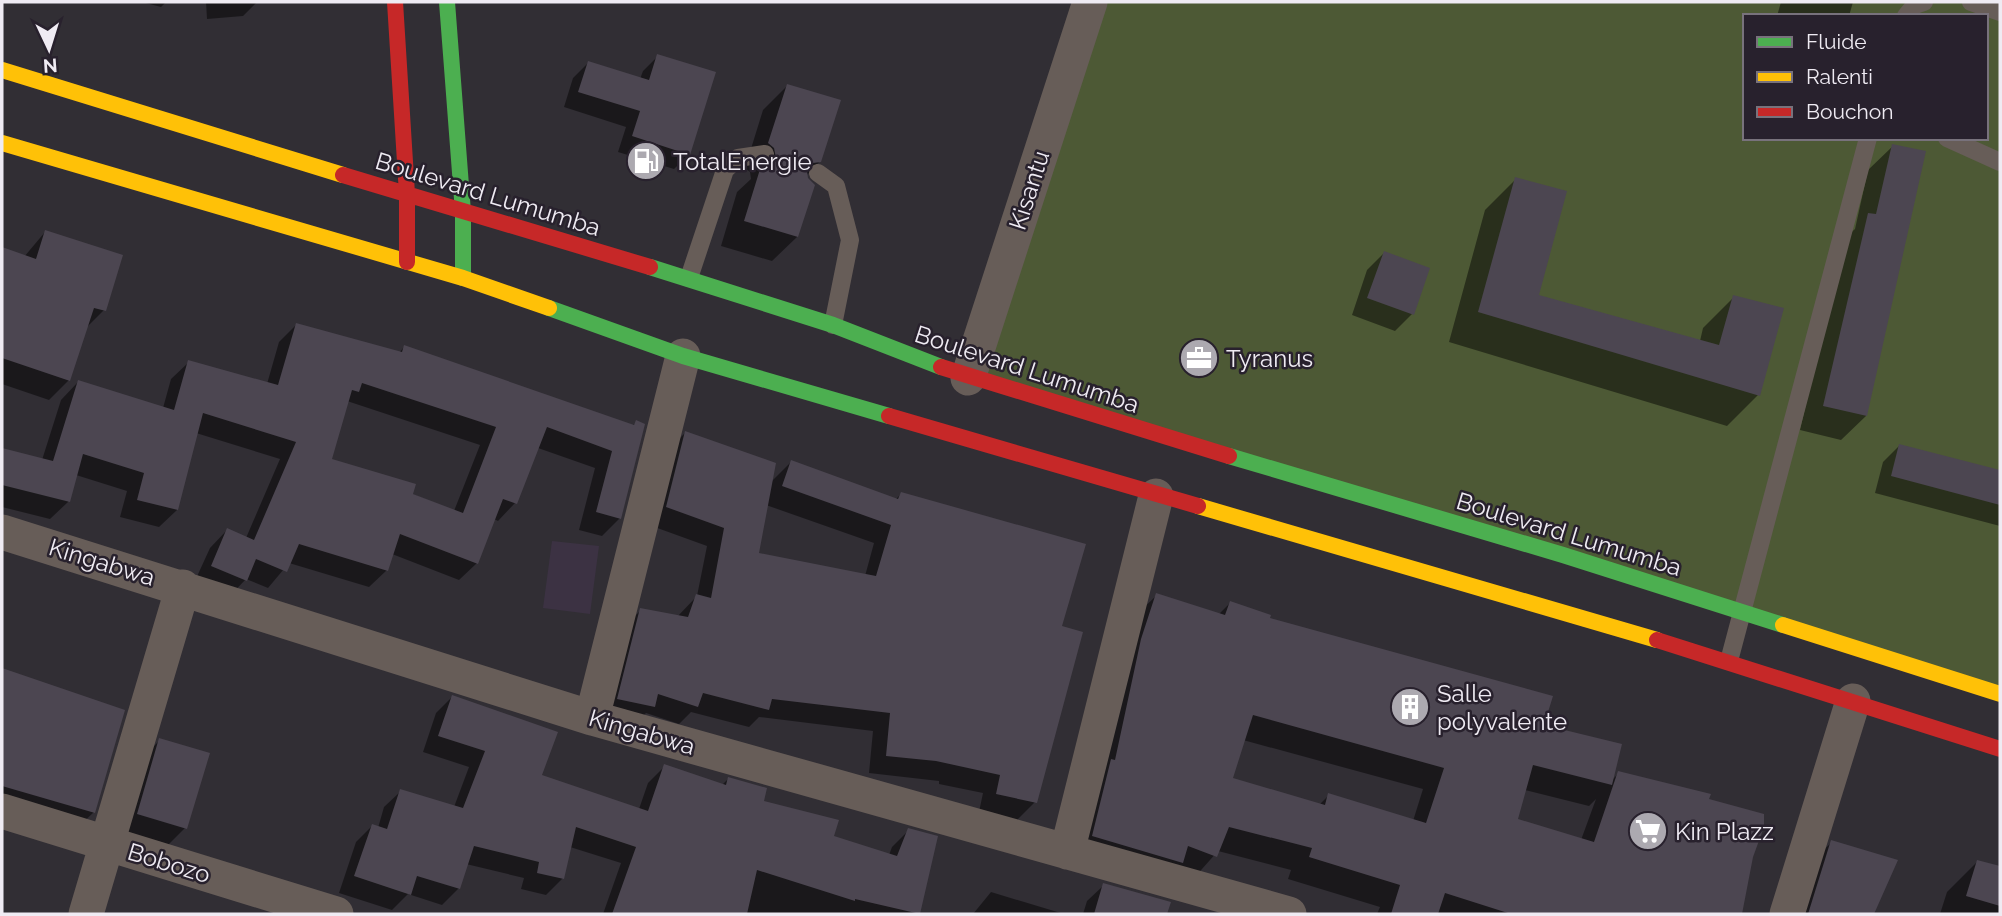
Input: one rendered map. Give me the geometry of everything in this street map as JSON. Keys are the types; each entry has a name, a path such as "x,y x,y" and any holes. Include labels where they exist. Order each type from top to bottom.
{"main road":[{"path":"395,2 407,194 407,262"},
{"path":"447,2 463,212 463,278"},
{"name":"Boulevard Lumumba","path":"2,70 463,212 689,278 833,325 968,379 1550,551 2000,694"},
{"path":"2,143 463,278 683,356 1729,661 2000,749"}],"street":[{"name":"Kisantu","path":"968,379 1090,2"},
{"path":"592,718 683,356"},
{"path":"1067,852 1156,496"},
{"name":"Kingabwa","path":"2,532 592,718 1067,852 1219,905 1289,914"},
{"path":"86,914 183,587"},
{"path":"1787,914 1853,701"},
{"name":"Bobozo","path":"2,811 336,914"}],"lane":[{"path":"1908,14 1915,5 1924,2"},
{"path":"1971,2 2000,12"},
{"path":"1729,661 1867,140"},
{"path":"1951,140 2000,162"},
{"path":"689,278 725,170 738,158 765,154"},
{"path":"818,173 836,186 850,240 833,325"}],"shaded area":[{"path":"552,541 599,546 590,614 543,608"}],"green space":[{"path":"1079,2 2000,2 2000,694 968,378"}],"building":[{"path":"657,54 716,72 690,155 632,136 640,111 578,92 588,61 649,80"},
{"path":"787,84 841,100 821,162 813,163 807,171 808,178 815,185 798,237 744,221 761,166 776,158 774,148 768,143"},
{"path":"1892,144 1926,151 1867,416 1823,406 1868,213 1876,214"},
{"path":"1515,177 1567,191 1539,295 1719,345 1733,295 1784,308 1760,396 1478,312"},
{"path":"45,230 123,255 106,311 94,308 70,381 2,358 2,247 36,259"},
{"path":"1384,251 1430,268 1414,315 1367,298"},
{"path":"296,323 402,352 404,345 634,425 636,420 645,424 621,519 596,512 612,451 547,427 517,504 503,499 478,564 400,534 388,571 299,544 287,572 256,559 247,581 211,566 227,528 254,540 296,442 203,413 178,510 137,500 144,473 83,454 70,502 2,485 2,448 53,461 78,380 174,410 188,360 278,385","holes":["362,383 496,427 463,513 413,494 416,484 332,459 352,390 359,392"]},
{"path":"685,431 776,463 759,553 876,576 891,525 782,486 791,460 898,499 901,492 1086,544 1062,626 1083,632 1037,803 996,794 1000,775 936,761 886,756 890,713 772,699 769,710 703,693 698,707 658,694 655,707 617,699 640,608 688,617 696,594 711,598 724,528 666,507"},
{"path":"1899,444 2000,470 2000,505 1891,476"},
{"path":"1156,593 1225,615 1230,601 1271,615 1270,618 1553,696 1544,725 1622,744 1612,785 1533,765 1518,819 1594,842 1618,771 1711,794 1709,799 1764,814 1764,827 1753,857 1742,914 1511,914 1445,893 1438,914 1391,914 1400,885 1309,857 1312,848 1229,827 1217,857 1188,846 1183,863 1092,836 1111,759 1115,760 1141,639","holes":["1253,715 1444,768 1426,823 1328,793 1325,805 1233,778"]},
{"path":"2,668 125,710 95,813 2,786"},
{"path":"452,695 558,732 542,775 648,811 664,764 726,785 728,777 767,788 764,801 839,820 834,836 897,856 908,828 938,836 920,914 855,901 757,870 747,914 612,914 636,847 576,827 564,879 537,873 539,862 474,846 460,889 417,876 411,895 354,876 372,824 387,829 400,789 463,808 485,751 438,736"},
{"path":"159,738 210,753 187,829 137,814"},
{"path":"1831,840 1898,860 1874,914 1808,914"},
{"path":"1977,860 2000,866 2000,906 1966,896"},
{"path":"1103,883 1171,902 1167,914 1094,914"}],"traffic: fast":[{"path":"447,2 463,212 463,278"},
{"path":"650,267 833,325 941,367"},
{"path":"549,308 683,356 889,416"},
{"path":"1229,456 1563,555 1783,625"}],"traffic: slow":[{"path":"2,70 343,175"},
{"path":"2,143 463,278 549,308"},
{"path":"1198,506 1657,640"},
{"path":"1783,625 2000,694"}],"traffic: jam":[{"path":"395,2 407,194 407,262"},
{"path":"343,175 650,267"},
{"path":"941,367 1229,456"},
{"path":"889,416 1198,506"},
{"path":"1657,640 2000,749"}],"place":[{"name":"TotalEnergie","path":"646,161"},
{"name":"Tyranus","path":"1199,358"},
{"name":"Salle polyvalente","path":"1410,707"},
{"name":"Kin Plazz","path":"1648,831"}]}
